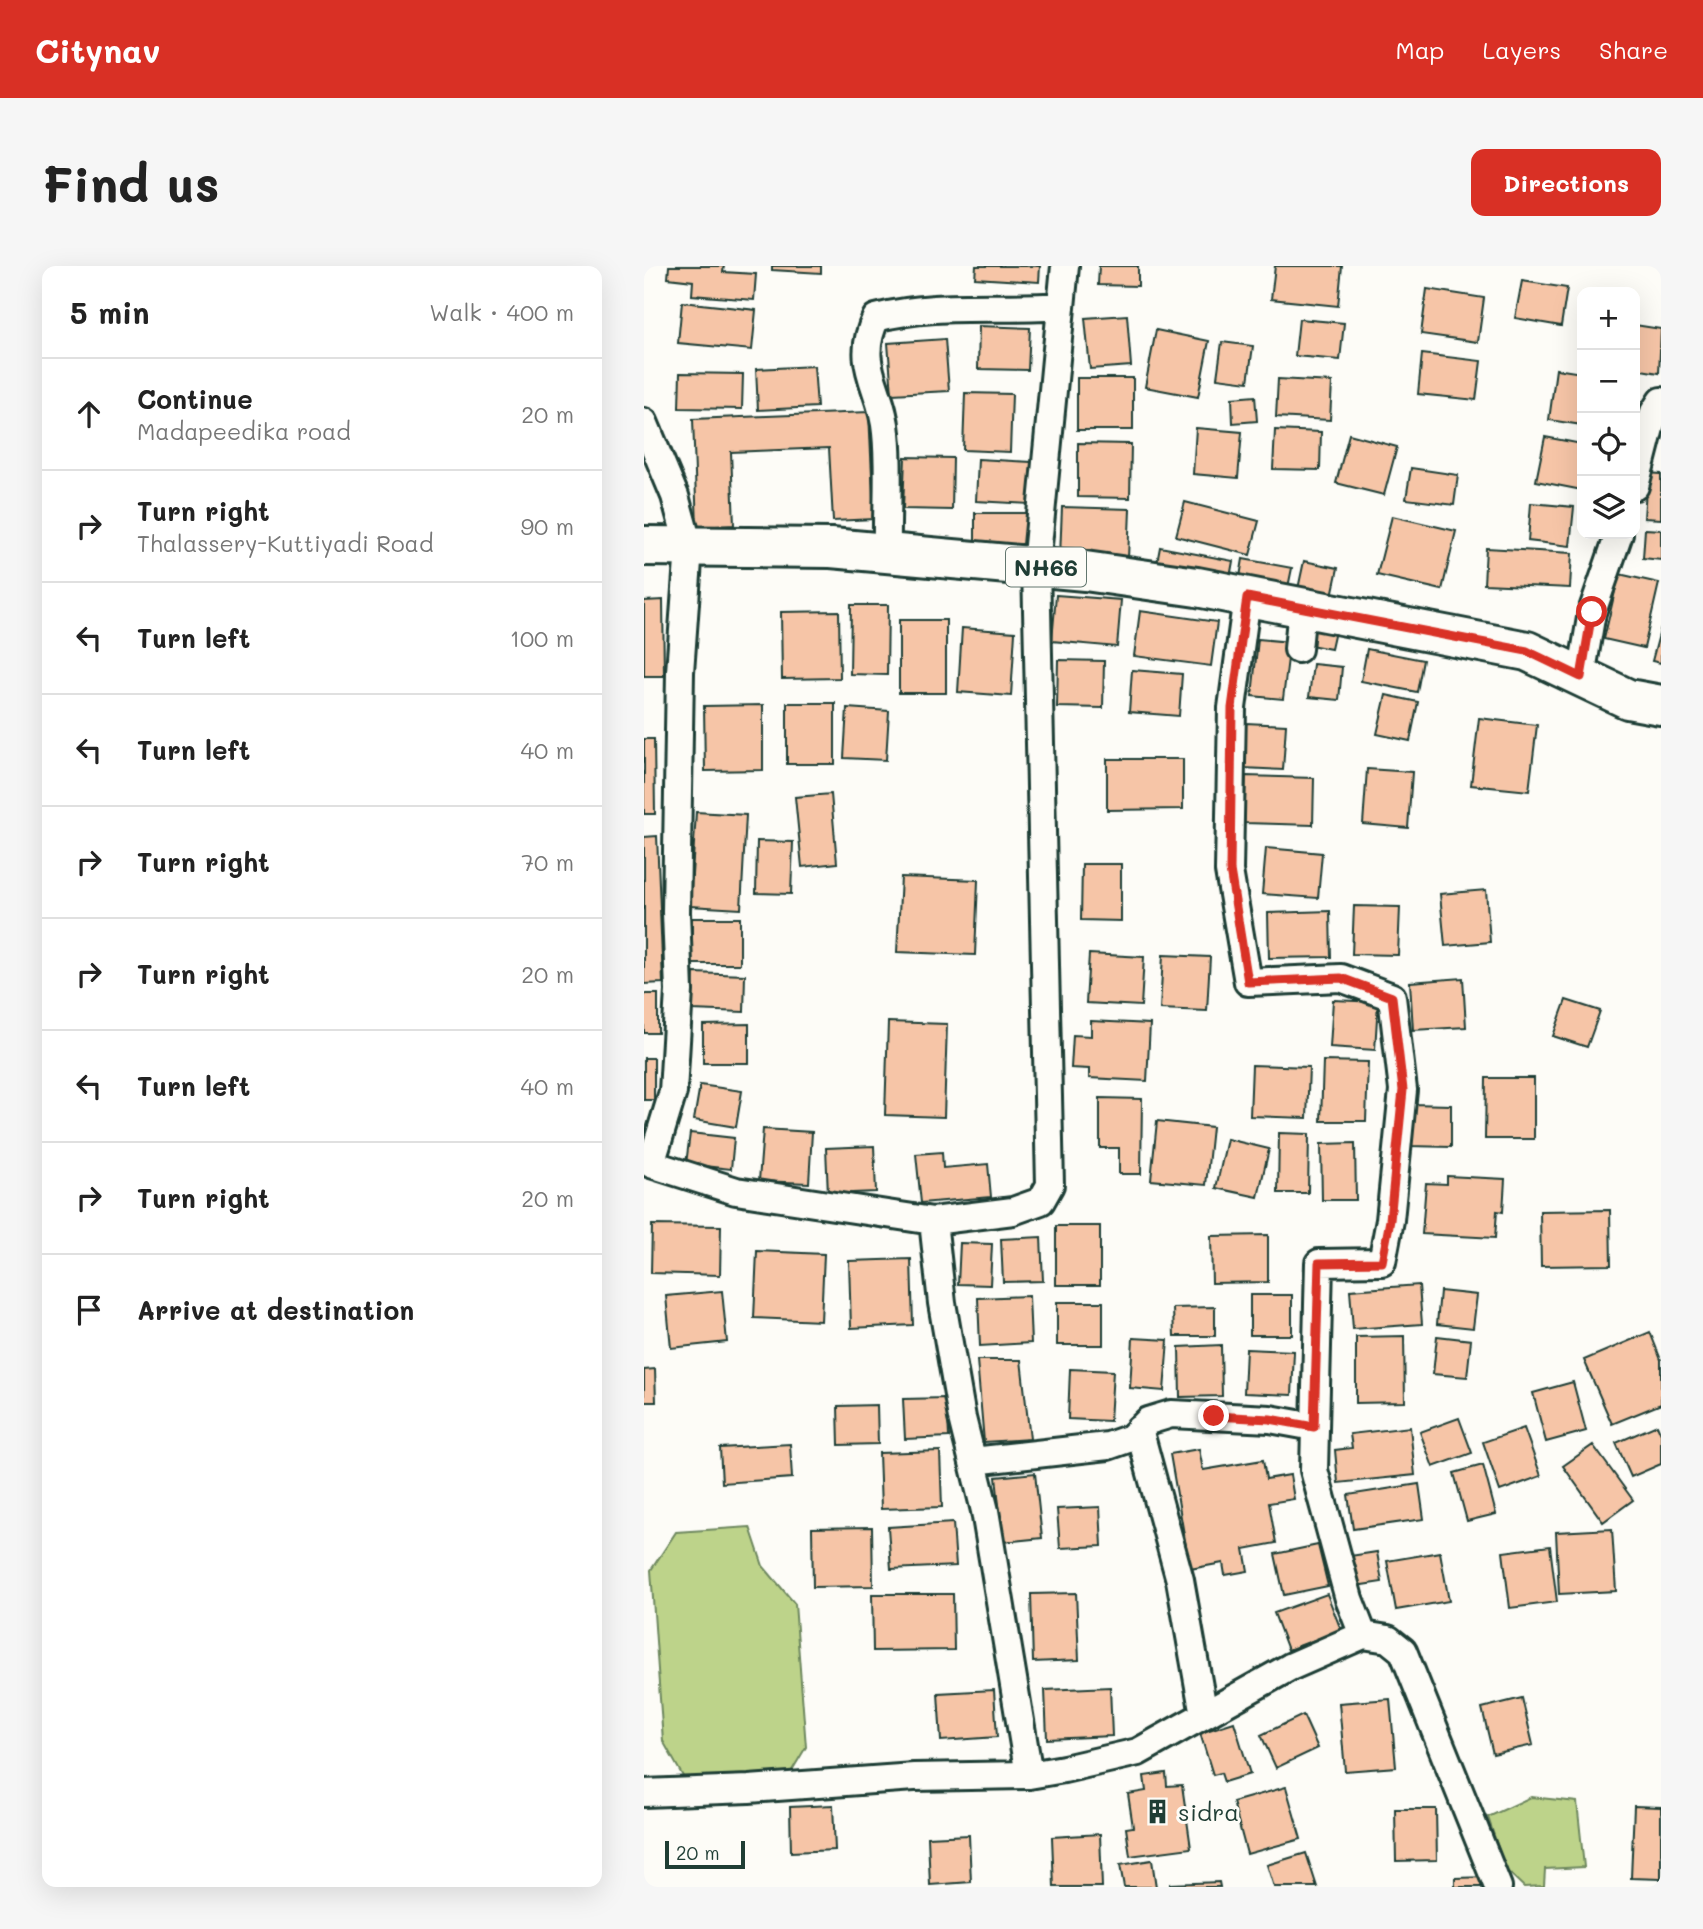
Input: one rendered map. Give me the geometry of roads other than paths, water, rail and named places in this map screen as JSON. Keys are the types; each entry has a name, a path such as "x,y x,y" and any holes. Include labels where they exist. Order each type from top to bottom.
{"main road":[{"name":"NH66","path":"644,547 831,548 887,552 1036,566 1197,587 1527,651 1581,677"},
{"path":"1581,677 1628,699 1661,705"}],"street":[{"path":"644,422 675,496 689,547 680,672 676,912 679,991 673,1092 656,1108 651,1164 736,1191 933,1221 1013,1211 1041,1201 1050,1185 1036,566 1065,266"},
{"path":"887,552 886,431 865,358 867,337 876,318 935,307 990,310 1061,306"},
{"path":"1638,476 1654,412 1661,401"},
{"path":"1581,677 1592,612 1617,539"},
{"path":"1247,597 1232,708 1230,870 1248,982 1341,978 1392,997 1403,1090 1390,1220 1382,1262 1319,1263 1314,1427 1318,1489 1349,1599 1363,1635"},
{"path":"1298,649 1302,608"},
{"path":"933,1221 944,1315 985,1511 1029,1775"},
{"path":"973,1461 1108,1446 1130,1438 1148,1421 1171,1414 1270,1419 1314,1427"},
{"path":"1139,1429 1180,1580 1204,1715"},
{"path":"644,1793 749,1789 914,1777 1029,1775 1138,1752 1290,1667 1363,1635 1388,1639 1403,1651 1498,1887"}],"place":[{"name":"sidra","path":"1158,1811"}]}
